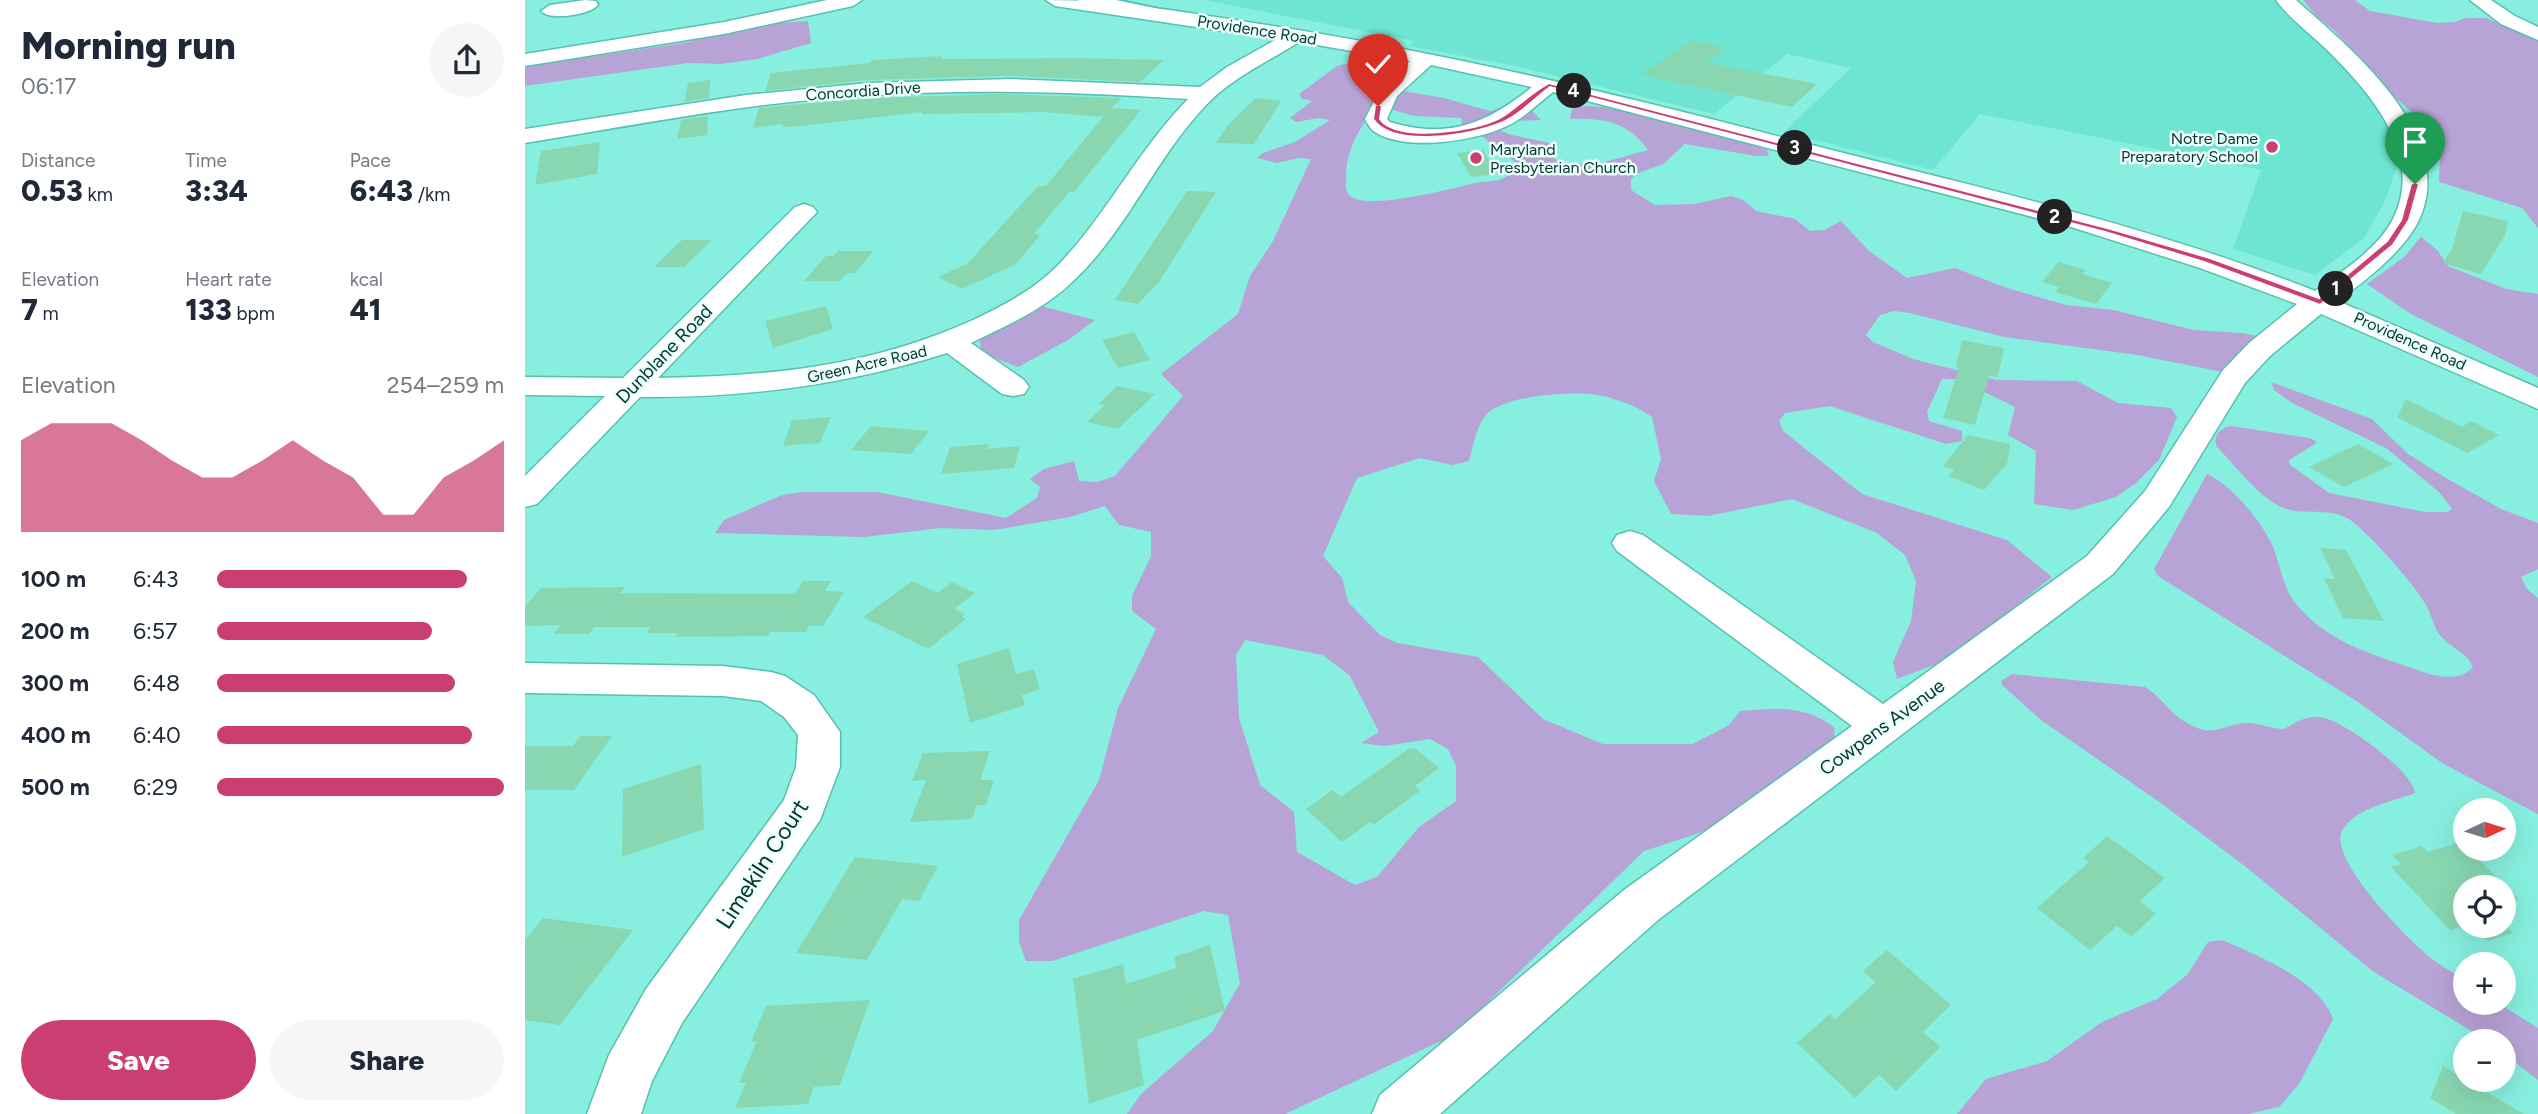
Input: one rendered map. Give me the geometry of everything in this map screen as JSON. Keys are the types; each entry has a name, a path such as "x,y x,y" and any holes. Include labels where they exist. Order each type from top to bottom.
{"highway":[{"path":"1087,0 1166,16"}],"street":[{"path":"531,53 724,28 853,0"},
{"name":"Providence Road","path":"1055,0 1295,36 1427,59 1549,85 2108,230 2207,260 2320,302 2388,330 2538,400"},
{"name":"Cowpens Avenue","path":"1399,1114 1641,905 2100,565 2147,514 2173,475 2199,425 2230,381 2267,343 2376,256 2400,229 2410,208 2416,172 2410,145 2391,108 2285,0"},
{"path":"2479,0 2508,20 2538,34"},
{"path":"542,4 589,5"},
{"name":"Green Acre Road","path":"525,386 717,387 805,379 880,364 951,342 1010,313 1068,271 1204,94 1295,36"},
{"path":"531,53 580,39"},
{"path":"1427,59 1405,75 1378,106 1376,119 1382,127 1414,135 1458,133 1480,128 1501,121 1549,85"},
{"name":"Concordia Drive","path":"525,136 728,103 881,89 1047,84 1204,94"},
{"name":"Dunblane Road","path":"525,496 804,212"},
{"path":"951,342 1013,387"},
{"path":"1630,543 1883,726"},
{"name":"Limekiln Court","path":"525,678 723,681 771,687 799,706 819,732 818,767 804,807 664,1006 628,1073 614,1114"}],"shaded area":[{"name":"Notre Dame Preparatory School","path":"1204,0 2275,0 2360,85 2380,109 2393,135 2399,160 2385,201 2364,238 2315,275 2233,249 2261,170 1980,114 1933,170 1784,132 1851,68 1787,54 1714,114 1519,67 1410,46 1414,41"},
{"path":"2303,0 2355,0 2370,11 2437,23 2456,22 2465,18 2486,18 2538,41 2538,228 2522,208 2439,182 2440,152 2424,123 2391,94 2336,32 2317,17"},
{"path":"808,21 811,43 757,59 721,64 688,63 525,86 525,63 561,56 557,62 689,42 757,25"},
{"path":"1366,59 1404,65 1406,70 1384,84 1385,88 1444,98 1490,111 1519,103 1529,107 1541,120 1507,121 1501,130 1549,143 1549,153 1559,163 1597,164 1648,150 1632,133 1614,124 1594,119 1570,119 1572,109 1587,106 1667,120 1767,150 1769,156 1756,156 1685,144 1663,164 1636,174 1631,179 1631,190 1655,205 1694,204 1731,196 1743,200 1756,211 1795,219 1810,231 1824,230 1841,221 1869,251 1907,278 1955,268 2007,288 2066,305 2114,310 2194,330 2258,336 2223,372 2137,355 2004,337 1910,313 1894,311 1880,315 1866,335 1873,342 1913,359 1996,380 2077,381 2118,403 2171,408 2177,417 2159,460 2136,483 2116,497 2073,510 2034,504 2036,451 2008,435 2015,407 1958,379 1942,379 1927,412 1929,421 1962,431 1962,441 1946,444 1830,406 1785,413 1779,421 1783,431 1862,494 2007,540 2052,577 1947,660 1897,679 1893,662 1911,621 1916,581 1905,555 1877,533 1792,499 1708,516 1671,514 1654,481 1661,459 1652,417 1626,403 1597,395 1571,394 1539,396 1507,403 1486,415 1475,437 1469,461 1453,465 1420,458 1357,478 1323,556 1342,578 1348,602 1380,635 1397,643 1478,657 1543,719 1603,744 1693,744 1729,725 1740,711 1777,709 1801,711 1823,720 1834,727 1835,745 1730,823 1644,851 1454,1035 1285,1114 1127,1114 1141,1094 1213,1031 1240,983 1228,915 1204,911 1052,961 1026,961 1019,942 1019,920 1099,780 1118,708 1156,629 1132,611 1132,596 1151,556 1151,532 1119,525 1105,506 1070,517 994,530 941,528 864,537 715,533 724,520 782,495 803,492 877,492 1006,518 1037,498 1040,487 1030,479 1044,469 1074,461 1079,481 1097,482 1115,476 1183,396 1161,374 1238,314 1250,276 1273,241 1311,159 1299,158 1277,163 1257,158 1263,153 1295,142 1330,120 1319,118 1296,122 1290,118 1312,101 1302,99 1299,94 1337,66","holes":["1386,108 1414,116 1461,118 1463,126 1479,134 1519,165 1506,177 1496,181 1409,198 1371,201 1357,199 1348,194 1346,188 1351,150 1358,133 1374,109","1245,640 1323,655 1350,676 1379,732 1361,743 1384,746 1430,739 1448,749 1456,766 1456,801 1419,827 1377,877 1355,885 1297,852 1294,812 1260,785 1239,718 1236,655"]},
{"path":"2421,237 2437,250 2448,266 2506,289 2538,294 2538,377 2411,314 2367,284 2404,257"},
{"path":"1041,306 1095,320 1068,340 1018,367 981,353 980,340"},
{"path":"2271,382 2372,419 2408,454 2446,478 2501,509 2538,523 2538,569 2521,577 2526,588 2538,598 2538,814 2517,803 2517,798 2508,798 2442,763 2358,702 2158,576 2154,569 2207,474 2227,487 2255,517 2274,549 2284,582 2293,600 2319,626 2366,652 2431,674 2454,677 2473,667 2466,657 2439,634 2426,605 2390,558 2355,524 2339,515 2292,510 2275,504 2257,490 2217,447 2218,433 2231,426 2309,438 2316,441 2315,444 2289,460 2289,464 2329,493 2425,512 2448,512 2452,509 2440,493 2386,448 2292,403 2274,390"},
{"path":"2012,674 2145,687 2182,720 2208,731 2245,723 2284,729 2310,717 2320,717 2359,736 2403,773 2415,793 2366,810 2349,822 2343,829 2341,841 2345,857 2356,876 2386,914 2430,958 2453,973 2453,1015 2516,1014 2538,1028 2538,1080 2516,1063 2516,1029 2468,1029 2374,972 2246,867 2158,801 2041,720 2002,685 2001,681"},
{"path":"2222,940 2270,962 2301,981 2326,1005 2333,1019 2299,1084 2279,1107 2248,1114 1957,1114 1986,1079 2047,1061 2102,1022 2157,999 2188,974 2208,942"}],"building":[{"path":"1692,40 1726,48 1706,62 1817,84 1792,107 1641,75"},
{"path":"942,56 940,59 1164,60 1140,82 1012,76 868,80 765,91 771,73 870,63 872,60"},
{"path":"710,80 709,98 684,102 688,83"},
{"path":"1004,94 1122,98 1111,108 1141,110 1074,192 1069,192 1034,234 1040,235 1016,264 962,289 938,277 968,263 1038,186 1046,186 1107,112 1102,117 1043,112 921,112 802,126 782,127 783,124 753,128 759,108 866,98"},
{"path":"1256,98 1281,101 1254,144 1216,143 1228,125"},
{"path":"708,116 707,135 677,139 681,120"},
{"path":"600,142 597,174 535,185 541,151"},
{"path":"1483,150 1497,174 1471,177 1457,153"},
{"path":"1187,191 1216,192 1159,282 1138,304 1115,300"},
{"path":"2463,211 2508,221 2505,235 2481,274 2443,263 2452,249"},
{"path":"682,240 712,240 684,267 654,267"},
{"path":"838,251 873,251 855,273 847,273 840,281 804,281 826,256 833,256"},
{"path":"2058,262 2086,270 2082,274 2112,283 2096,304 2055,292 2059,287 2042,282"},
{"path":"826,306 833,329 773,348 765,321"},
{"path":"1134,332 1150,360 1118,368 1102,340"},
{"path":"1962,340 2004,348 1998,377 1989,376 1975,425 1943,418 1959,368 1956,367"},
{"path":"1117,386 1155,394 1118,429 1087,422 1105,405 1098,404"},
{"path":"2406,399 2462,427 2471,421 2499,435 2467,453 2397,417"},
{"path":"831,417 820,443 783,446 792,420"},
{"path":"871,426 929,431 911,454 851,450"},
{"path":"1968,435 2010,444 2007,464 1984,490 1949,476 1954,470 1943,466"},
{"path":"989,444 987,449 1020,446 1014,468 941,474 950,447"},
{"path":"2358,444 2393,464 2344,487 2309,467"},
{"path":"2320,548 2346,550 2384,621 2343,618 2324,578 2335,579"},
{"path":"803,581 831,581 825,591 844,592 823,626 809,626 806,632 770,632 767,636 675,637 678,633 647,633 651,627 594,627 589,634 553,634 561,625 525,626 525,607 541,588 625,587 620,593 795,594"},
{"path":"912,581 938,593 952,582 975,593 954,609 965,614 962,617 966,619 928,649 863,617"},
{"path":"1009,648 1016,674 1034,669 1040,689 1022,695 1025,705 970,723 957,664"},
{"path":"580,736 612,736 574,790 525,790 525,746 573,746"},
{"path":"1410,748 1416,749 1439,768 1415,786 1420,791 1373,825 1370,822 1342,842 1306,809 1333,790 1341,797"},
{"path":"990,751 980,780 994,780 986,805 977,805 972,819 910,822 926,780 912,781 923,753"},
{"path":"701,764 704,829 622,857 623,789"},
{"path":"2107,836 2165,878 2140,901 2156,914 2131,937 2117,926 2090,950 2037,908 2089,862 2083,858"},
{"path":"2453,844 2453,861 2480,861 2495,875 2453,875 2453,929 2450,930 2391,867 2401,864 2392,855 2422,846 2428,852"},
{"path":"855,857 938,866 919,901 902,899 867,960 796,953"},
{"path":"543,918 633,930 560,1025 525,1020 525,940"},
{"path":"1210,945 1225,1011 1137,1040 1144,1085 1089,1104 1073,979 1123,964 1126,984 1176,968 1174,957"},
{"path":"1887,950 1951,1005 1923,1032 1940,1047 1896,1091 1879,1075 1855,1098 1797,1043 1830,1014 1835,1019 1876,982 1863,971"},
{"path":"870,1000 840,1085 814,1087 808,1104 735,1108 746,1083 739,1083 757,1041 751,1042 766,1006"},
{"path":"2443,1066 2453,1072 2453,1092 2487,1092 2524,1114 2456,1114 2430,1098"}],"place":[{"name":"Notre Dame Preparatory School","path":"2272,147"},
{"name":"Maryland Presbyterian Church","path":"1476,158"}],"route":[{"path":"1378,106 1376,119 1382,127 1393,132 1414,135 1458,133 1501,121 1549,85 2108,230 2207,260 2320,302 2390,243 2405,220 2415,184"}]}
